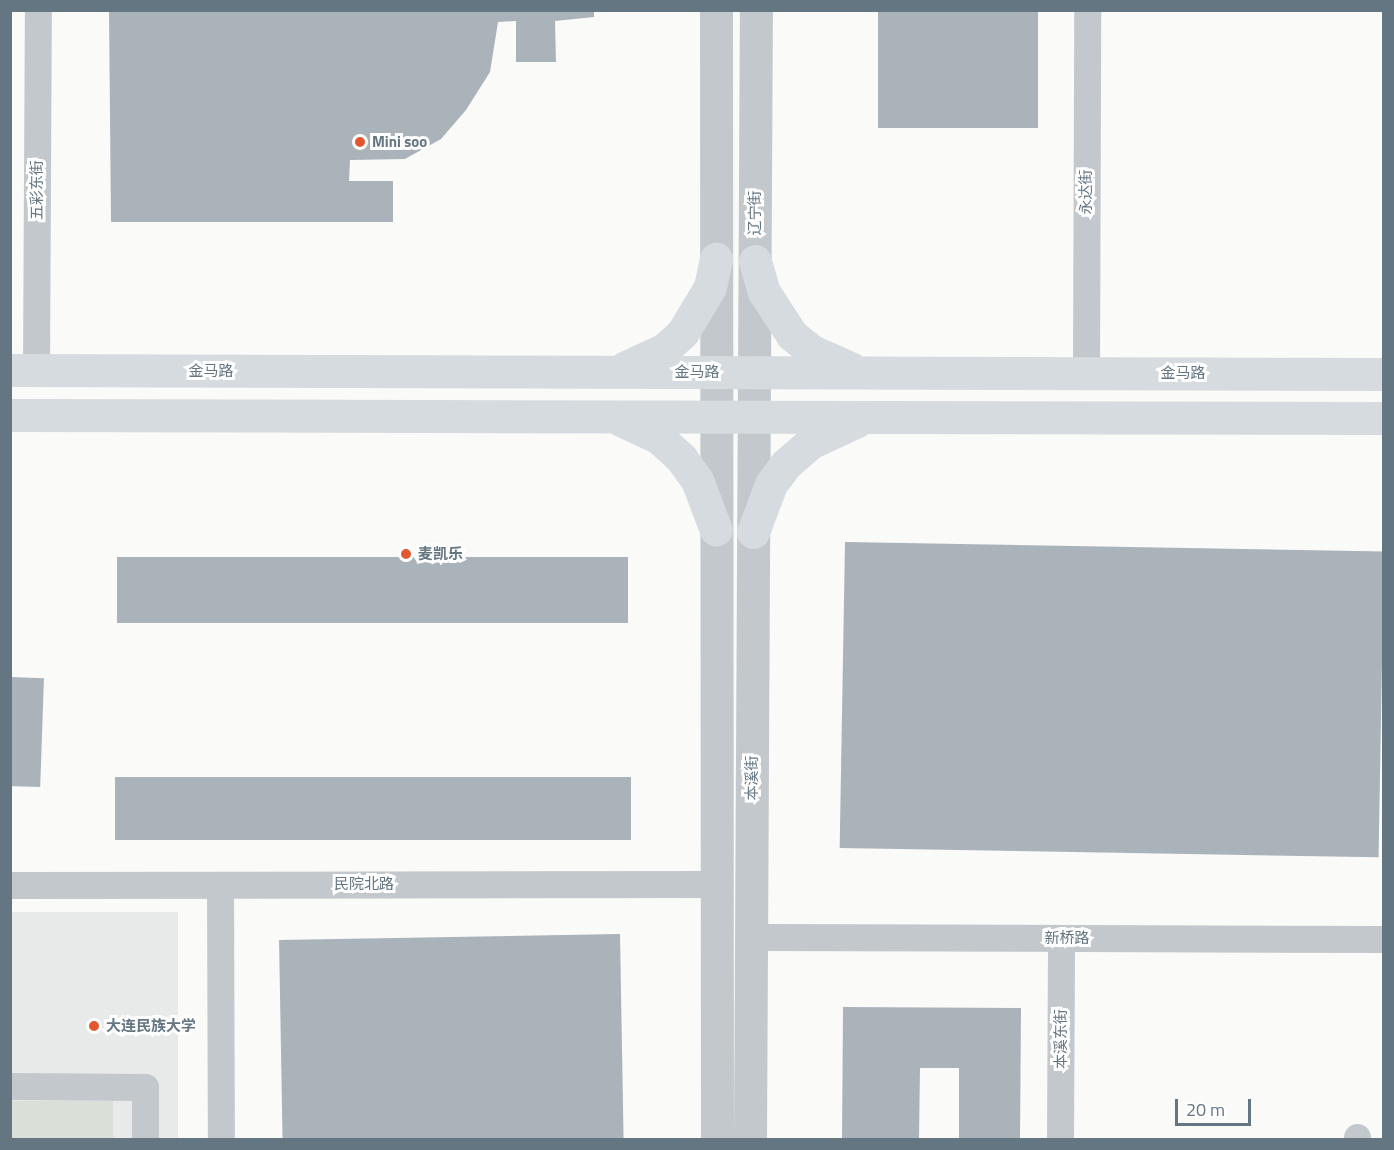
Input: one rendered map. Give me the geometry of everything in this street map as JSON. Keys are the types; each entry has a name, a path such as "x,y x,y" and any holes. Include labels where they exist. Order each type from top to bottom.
{"main road":[{"path":"610,372 639,364 683,332 710,287 716,259"},
{"path":"755,261 764,292 792,335 837,365 866,373"},
{"name":"金马路","path":"23,370 1383,374"},
{"path":"10,415 1383,418"},
{"path":"608,416 659,438 681,458 697,480 716,530"},
{"path":"753,532 771,484 786,465 810,443 870,417"}],"street":[{"name":"五彩东街","path":"23,370 38,10"},
{"path":"716,10 717,1140"},
{"name":"辽宁街","path":"754,417 756,10"},
{"name":"永达街","path":"1086,373 1087,10"},
{"name":"本溪街","path":"750,1140 754,417"},
{"name":"民院北路","path":"10,885 717,884"},
{"path":"220,885 222,1140"},
{"name":"新桥路","path":"751,937 1383,939"},
{"name":"本溪东街","path":"1060,1140 1061,938"},
{"path":"10,1086 145,1087 145,1140"}],"shaded area":[{"name":"大连民族大学","path":"10,912 178,912 178,1139 10,1139"},
{"path":"11,1101 113,1101 113,1139 11,1139"}],"building":[{"path":"109,10 594,10 594,17 555,21 556,62 516,62 516,21 498,22 490,72 466,110 441,139 405,159 350,160 349,181 393,181 393,222 111,222"},
{"path":"878,10 1038,10 1038,128 878,128"},
{"path":"845,542 1384,551 1379,857 840,848"},
{"path":"117,557 628,557 628,623 117,623"},
{"path":"10,677 44,678 40,787 10,786"},
{"path":"115,777 631,777 631,840 115,840"},
{"path":"620,934 624,1140 283,1140 279,940"},
{"path":"843,1007 1021,1008 1020,1140 959,1140 959,1068 920,1068 919,1140 842,1140"}],"place":[{"name":"Mini soo","path":"360,142"},
{"name":"麦凯乐","path":"406,554"},
{"name":"大连民族大学","path":"94,1026"}]}
